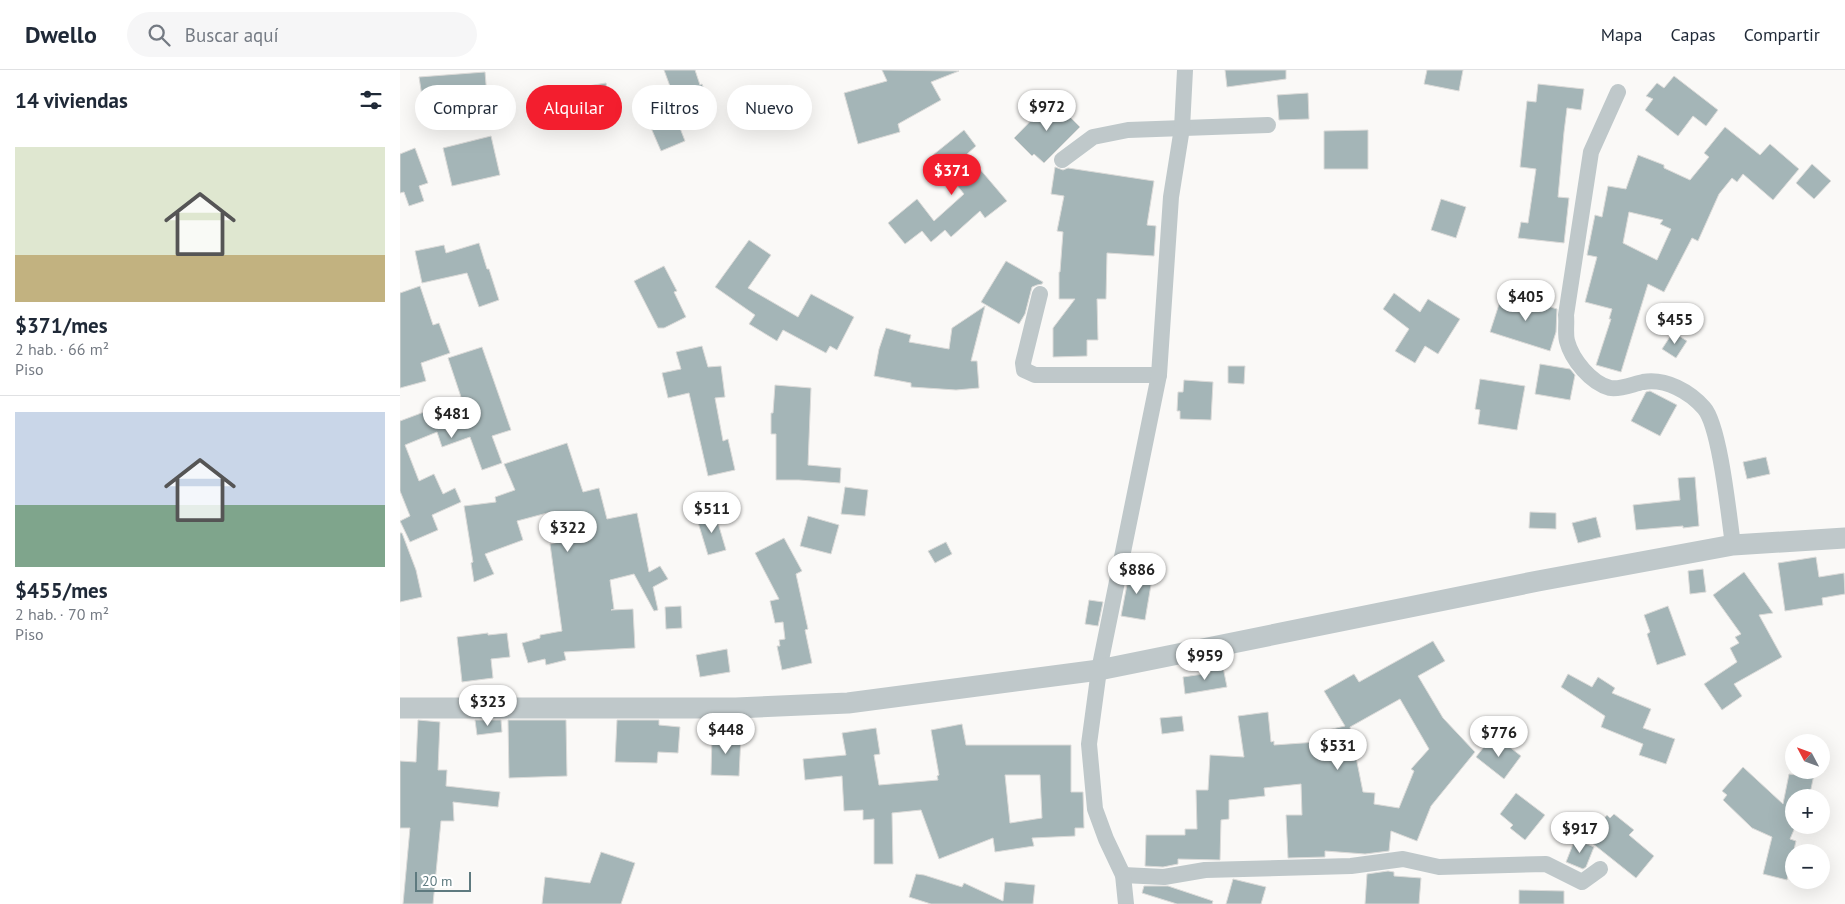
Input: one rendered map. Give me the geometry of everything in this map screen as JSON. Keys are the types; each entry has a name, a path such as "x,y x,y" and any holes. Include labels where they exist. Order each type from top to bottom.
{"street":[{"path":"1126,904 1123,875 1106,839 1095,809 1089,744 1099,670 1159,375 1171,197 1182,128 1185,70"},
{"path":"1618,92 1591,152 1566,315 1567,341 1575,360 1593,380 1610,388 1645,382 1666,384 1685,390 1706,409 1716,434 1733,545"},
{"path":"1062,160 1093,137 1128,130 1268,125"},
{"path":"1040,294 1023,363 1024,370 1028,374 1159,375"},
{"path":"400,708 736,708 848,703 1099,670 1538,581 1733,545 1845,538"},
{"path":"1123,875 1164,877 1205,870 1351,866 1403,859 1439,867 1546,864 1582,882 1600,870"}],"building":[{"path":"664,70 695,70 700,85 670,85"},
{"path":"882,70 959,71 931,82 941,100 898,124 900,132 858,144 844,93 887,81"},
{"path":"1225,70 1286,70 1286,79 1227,87"},
{"path":"1427,70 1463,70 1459,91 1424,84"},
{"path":"485,72 486,85 420,85 419,77"},
{"path":"1674,76 1718,110 1706,126 1693,116 1678,136 1645,110 1653,99 1646,96 1657,83 1664,88"},
{"path":"1538,84 1584,89 1581,110 1567,108 1558,197 1569,198 1564,243 1518,238 1521,222 1528,223 1536,169 1520,167 1527,101 1536,102"},
{"path":"1308,93 1309,119 1279,120 1277,95"},
{"path":"1052,99 1080,127 1044,163 1034,154 1032,156 1014,138"},
{"path":"1725,127 1760,155 1770,144 1799,169 1773,200 1743,174 1737,182 1732,178 1719,194 1698,241 1692,238 1664,292 1648,284 1621,372 1596,365 1611,319 1609,319 1612,309 1585,302 1597,257 1587,255 1595,215 1602,217 1608,186 1626,189 1638,155 1664,165 1664,168 1690,180 1709,157 1704,153","holes":["1629,212 1663,220 1660,224 1671,229 1657,260 1623,243"]},
{"path":"652,130 681,130 685,141 661,151"},
{"path":"964,130 976,146 967,154 1007,201 985,218 980,211 951,237 945,230 931,242 922,231 905,244 888,223 917,199 934,221 964,194 933,155"},
{"path":"1368,130 1368,169 1324,169 1324,131"},
{"path":"491,136 500,175 452,186 443,148"},
{"path":"415,148 428,183 419,186 424,201 409,206 404,192 400,193 400,154"},
{"path":"1812,164 1831,181 1814,199 1796,183"},
{"path":"1055,167 1063,170 1068,168 1154,181 1147,225 1156,226 1154,256 1107,253 1106,299 1097,299 1098,340 1087,340 1087,356 1053,357 1053,328 1075,299 1059,299 1059,272 1063,232 1057,231 1064,196 1051,194"},
{"path":"1441,199 1466,207 1456,238 1431,230"},
{"path":"749,240 771,255 748,288 798,317 811,294 854,317 837,350 830,346 826,353 783,330 777,341 749,324 755,315 715,287"},
{"path":"479,243 499,300 479,307 467,273 422,283 415,251 444,245 446,253"},
{"path":"1006,261 1043,282 1032,287 1025,314 1019,324 981,302"},
{"path":"664,266 677,291 674,292 686,317 664,328 658,328 634,281"},
{"path":"420,286 433,325 439,323 450,353 421,363 426,381 400,388 400,293"},
{"path":"1503,292 1557,309 1556,332 1550,351 1490,332"},
{"path":"1394,293 1420,312 1428,299 1460,319 1438,354 1425,346 1415,363 1395,351 1409,329 1383,309"},
{"path":"985,306 971,361 977,361 979,388 956,390 911,387 911,383 874,376 879,349 886,328 911,335 909,342 949,349 952,328"},
{"path":"1673,332 1687,341 1676,358 1662,349"},
{"path":"702,346 708,367 721,366 725,397 715,398 723,441 728,439 735,470 708,476 689,393 668,398 662,373 681,369 676,352"},
{"path":"482,347 511,430 492,436 502,463 482,470 470,437 442,447 437,432 405,445 419,481 434,474 443,494 455,488 461,502 432,515 438,530 410,542 400,521 410,516 400,491 400,421 462,400 448,358"},
{"path":"1540,364 1570,369 1575,375 1570,400 1535,394"},
{"path":"1228,366 1245,366 1244,384 1228,383"},
{"path":"1480,379 1525,386 1517,430 1478,424 1480,410 1475,409"},
{"path":"1184,380 1213,382 1211,420 1180,419 1180,411 1177,411 1178,392 1183,392"},
{"path":"775,385 811,388 808,465 841,468 840,483 776,480 776,434 771,434 771,413 773,413"},
{"path":"1650,391 1677,405 1660,436 1631,421 1646,392"},
{"path":"567,443 583,492 599,488 607,519 637,513 649,572 660,566 668,579 653,587 658,610 654,611 634,574 610,580 614,609 611,610 633,609 635,648 564,652 566,660 546,665 545,659 528,663 522,643 540,638 540,635 562,631 550,544 559,542 551,512 517,521 523,540 485,554 494,574 474,582 471,563 473,562 464,506 496,502 495,497 515,490 504,464"},
{"path":"1766,457 1770,474 1747,479 1743,462"},
{"path":"1695,477 1699,526 1636,530 1633,505 1680,500 1678,478"},
{"path":"845,487 868,490 865,516 841,514"},
{"path":"1530,512 1556,513 1556,529 1529,528"},
{"path":"715,513 726,550 708,555 697,519"},
{"path":"808,516 839,525 831,554 800,546"},
{"path":"1596,517 1601,537 1578,543 1572,523"},
{"path":"400,533 402,533 416,570 422,597 400,602"},
{"path":"784,538 802,571 796,574 808,629 805,630 812,663 782,670 777,646 780,646 779,640 785,639 783,622 775,623 770,601 779,599 755,553"},
{"path":"946,542 952,554 935,563 928,551"},
{"path":"1816,557 1819,577 1844,573 1845,594 1822,598 1823,605 1785,611 1778,563"},
{"path":"1130,569 1153,573 1145,620 1121,616"},
{"path":"1703,569 1706,592 1690,594 1688,571"},
{"path":"1744,572 1773,613 1759,615 1782,657 1734,684 1742,696 1722,710 1704,684 1737,662 1730,648 1739,643 1735,637 1741,634 1713,595"},
{"path":"1089,600 1103,602 1098,626 1085,624"},
{"path":"681,606 682,628 666,629 665,607"},
{"path":"1668,606 1686,655 1657,665 1647,634 1650,632 1644,615"},
{"path":"488,633 488,635 507,633 510,657 491,659 493,678 462,682 457,637"},
{"path":"1433,641 1445,661 1418,676 1443,718 1475,752 1431,806 1417,841 1391,831 1389,851 1365,854 1325,851 1325,857 1288,858 1286,815 1302,815 1301,784 1264,788 1265,796 1229,800 1229,819 1221,820 1220,860 1178,859 1178,864 1163,867 1145,866 1146,835 1185,835 1185,829 1197,829 1196,790 1208,790 1210,755 1244,757 1238,716 1268,712 1271,742 1274,741 1274,745 1317,742 1315,733 1345,726 1324,691 1354,674 1359,682","holes":["1400,699 1429,749 1411,769 1414,771 1399,808 1374,804 1375,793 1363,792 1350,727"]},
{"path":"727,649 730,672 700,677 696,655"},
{"path":"1223,667 1227,687 1185,694 1183,677 1210,673 1209,669"},
{"path":"1568,674 1592,687 1598,677 1615,688 1612,693 1651,709 1643,728 1675,739 1666,764 1639,755 1643,744 1601,727 1605,716 1561,687"},
{"path":"1182,716 1184,731 1162,734 1160,718"},
{"path":"418,720 440,722 438,770 447,770 446,786 500,792 498,807 453,802 454,821 441,821 433,904 403,904 410,828 400,828 400,761 416,762"},
{"path":"475,720 501,720 502,732 477,735"},
{"path":"508,720 566,720 567,776 509,778"},
{"path":"617,720 659,720 659,725 680,727 678,753 658,752 657,763 615,762"},
{"path":"962,724 966,745 1071,745 1071,792 1083,792 1084,828 1075,828 1075,836 1032,838 1034,846 995,852 993,838 939,859 921,810 892,813 893,864 874,864 874,819 863,820 863,810 844,811 842,776 805,780 803,759 846,755 842,733 876,728 880,754 874,755 879,785 938,780 937,776 939,775 931,730","holes":["1005,775 1040,775 1042,818 1010,823"]},
{"path":"712,735 741,736 739,776 711,775"},
{"path":"1498,738 1521,756 1504,779 1476,757 1487,743 1491,747"},
{"path":"1743,767 1783,804 1785,794 1785,834 1792,834 1790,839 1796,841 1795,844 1785,844 1785,880 1763,874 1772,837 1752,828 1723,800 1727,795 1722,791"},
{"path":"1788,779 1813,779 1811,789 1786,789"},
{"path":"1516,793 1545,815 1525,840 1510,828 1513,825 1500,814"},
{"path":"1614,814 1634,830 1629,835 1654,856 1636,878 1587,839 1607,815 1610,818"},
{"path":"1575,839 1594,847 1586,867 1583,869 1566,862"},
{"path":"601,852 635,863 621,904 542,904 545,877 590,883"},
{"path":"1394,872 1394,876 1421,878 1419,904 1365,904 1367,874"},
{"path":"916,874 962,887 964,883 1003,901 1005,882 1035,885 1033,904 931,904 909,897"},
{"path":"1233,879 1266,887 1261,904 1226,904"},
{"path":"1144,886 1168,886 1213,901 1212,904 1177,904 1142,893"},
{"path":"1519,890 1564,891 1564,904 1519,904"}]}
